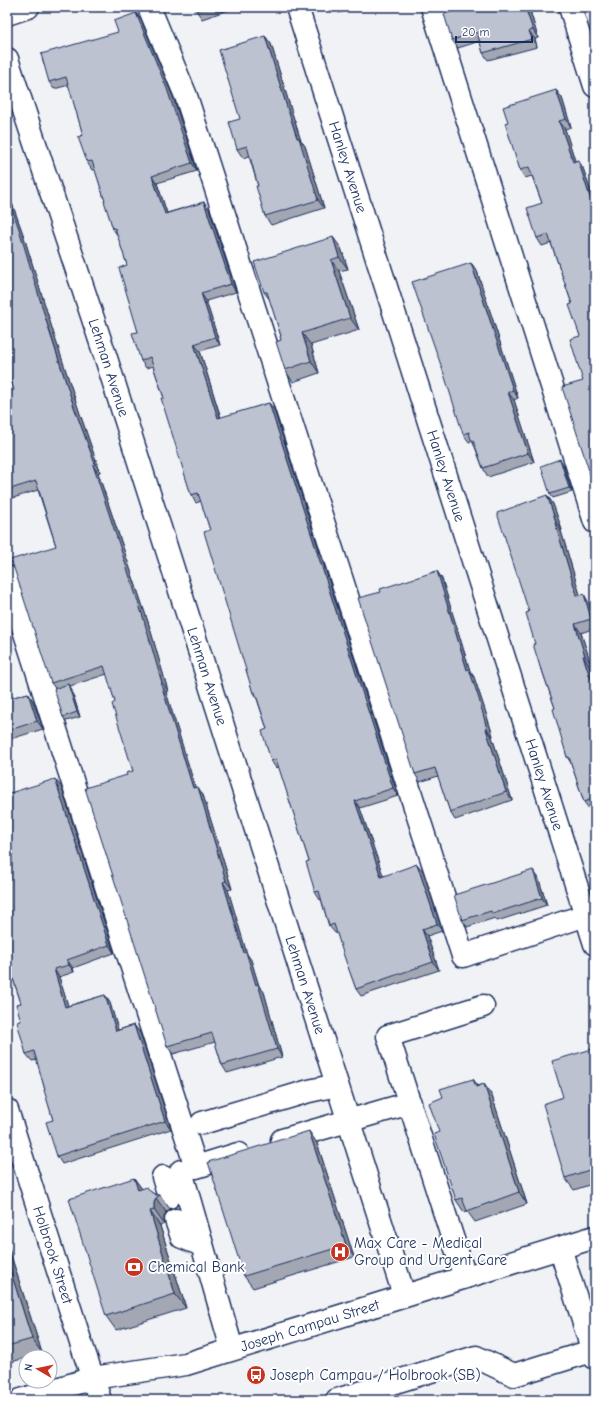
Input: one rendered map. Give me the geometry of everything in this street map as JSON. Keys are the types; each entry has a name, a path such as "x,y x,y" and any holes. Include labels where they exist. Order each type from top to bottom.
{"street":[{"path":"7,14 28,7"},
{"path":"149,7 186,96 463,956 586,915"},
{"name":"Hanley Avenue","path":"297,7 595,944"},
{"path":"432,7 595,522"},
{"path":"570,7 595,86"},
{"name":"Lehman Avenue","path":"7,58 105,355 404,1296"},
{"path":"7,577 196,1167 348,1120 410,1104"},
{"path":"465,1277 388,1036 483,1006"},
{"path":"202,1123 337,1085"},
{"name":"Holbrook Street","path":"7,1110 100,1400"},
{"path":"171,1182 202,1245 232,1349"},
{"path":"176,1220 182,1237 202,1245"},
{"name":"Joseph Campau Street","path":"21,1400 93,1378 186,1364 595,1237"},
{"path":"337,1400 476,1357 514,1375 594,1353 560,1248"}],"building":[{"path":"195,7 206,7 196,10"},
{"path":"468,7 525,7 533,30 529,31 532,39 483,53 477,32 452,40 444,14"},
{"path":"136,13 167,89 192,163 152,176 165,214 204,202 231,284 201,293 215,337 194,344 218,418 269,403 393,788 355,801 381,877 417,864 437,924 422,929 433,962 356,989 334,924 329,926 319,891 315,892 306,862 309,861 276,759 271,761 262,731 267,729 255,692 253,693 204,532 210,530 198,493 191,495 161,398 164,398 150,357 141,361 132,333 138,332 119,268 127,265 115,228 113,229 92,161 87,162 78,137 83,135 66,77 49,82 41,54 118,32 114,21"},
{"path":"265,36 318,200 265,216 256,186 258,186 247,146 237,149 229,122 240,119 219,50"},
{"path":"556,90 566,119 559,121 573,162 578,160 595,213 595,476 591,477 562,387 583,381 570,339 580,336 569,305 572,304 548,234 537,238 527,208 542,203 529,167 520,170 505,123 508,122 503,107"},
{"path":"7,198 19,229 74,407 95,464 93,465 143,617 162,683 161,684 193,788 198,787 226,881 223,882 244,953 246,952 256,985 258,984 277,1049 222,1065 212,1033 167,1046 85,788 127,775 126,773 133,771 112,704 115,702 104,666 51,683 13,565 10,560 56,546 36,481 7,490 7,392 14,390 7,367"},
{"path":"333,237 339,257 331,260 350,318 302,333 311,361 285,370 276,342 281,340 281,336 267,292 264,292 254,262"},
{"path":"471,263 513,390 508,392 528,453 483,468 469,432 463,434 412,282"},
{"path":"560,459 569,488 550,494 541,466"},
{"path":"547,495 577,596 584,594 591,619 575,624 585,656 583,656 595,692 595,798 584,802 569,757 567,757 553,709 555,708 533,644 535,644 526,613 529,612 497,513"},
{"path":"437,571 467,670 469,669 479,699 486,729 506,792 450,812 435,768 415,774 358,598 381,592 380,589"},
{"path":"68,684 77,712 63,717 54,689"},
{"path":"28,693 37,721 7,731 7,699"},
{"path":"55,779 109,945 67,960 69,965 54,969 65,1007 105,995 116,1031 134,1025 165,1121 57,1156 46,1122 53,1120 34,1051 26,1054 17,1022 21,1021 16,1004 21,1003 7,960 7,794"},
{"path":"533,870 542,898 492,914 491,911 462,920 454,895"},
{"path":"592,1049 595,1059 595,1168 565,1178 543,1104 563,1097 552,1061"},
{"path":"473,1079 476,1087 484,1084 519,1192 467,1211 462,1198 456,1200 434,1134 439,1132 429,1103 443,1097 440,1089"},
{"path":"309,1131 346,1245 244,1276 208,1162"},
{"name":"Chemical Bank","path":"134,1178 138,1190 147,1187 151,1192 156,1195 160,1195 156,1198 154,1203 154,1210 150,1211 175,1294 106,1316 69,1199"},
{"path":"7,1260 32,1339 7,1346"}],"place":[{"name":"Max Care - Medical Group and Urgent Care","path":"340,1252"},
{"name":"Chemical Bank","path":"134,1267"},
{"name":"Joseph Campau / Holbrook (SB)","path":"256,1375"}]}
